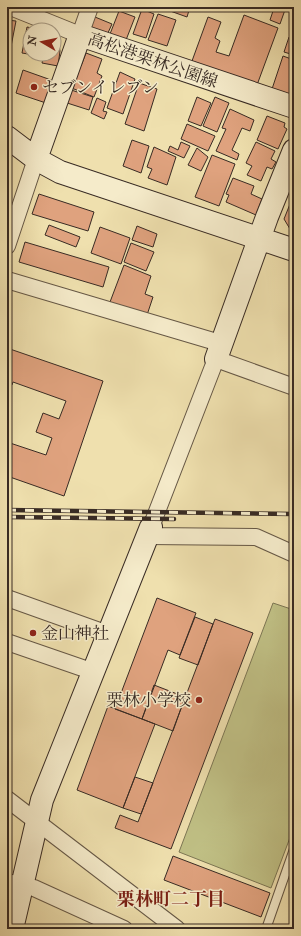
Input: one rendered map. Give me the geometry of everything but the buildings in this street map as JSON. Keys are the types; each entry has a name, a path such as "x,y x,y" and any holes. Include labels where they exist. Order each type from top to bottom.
{"street":[{"path":"13,8 80,35 90,7"},
{"name":"高松港栗林公園線","path":"36,159 80,35 294,107"},
{"path":"7,136 36,159 60,172 294,250"},
{"path":"12,929 14,883 42,800 94,672 219,352 260,238 294,150"},
{"path":"7,246 36,159"},
{"path":"7,280 219,352 294,387"},
{"path":"149,532 256,537 294,554"},
{"path":"7,598 108,634"},
{"path":"7,642 94,672"},
{"path":"7,799 177,929"},
{"path":"14,883 34,888 121,929"}],"lane":[{"path":"266,929 294,849"}],"green space":[{"path":"273,603 294,610 294,827 271,888 179,852"}],"railway":[{"path":"7,510 294,514"},
{"path":"7,517 174,519"}],"place":[{"name":"セブンイレブン","path":"34,87"},
{"name":"金山神社","path":"33,633"},
{"name":"栗林小学校","path":"199,700"}],"district":[{"name":"栗林町二丁目","path":"171,899"}]}
